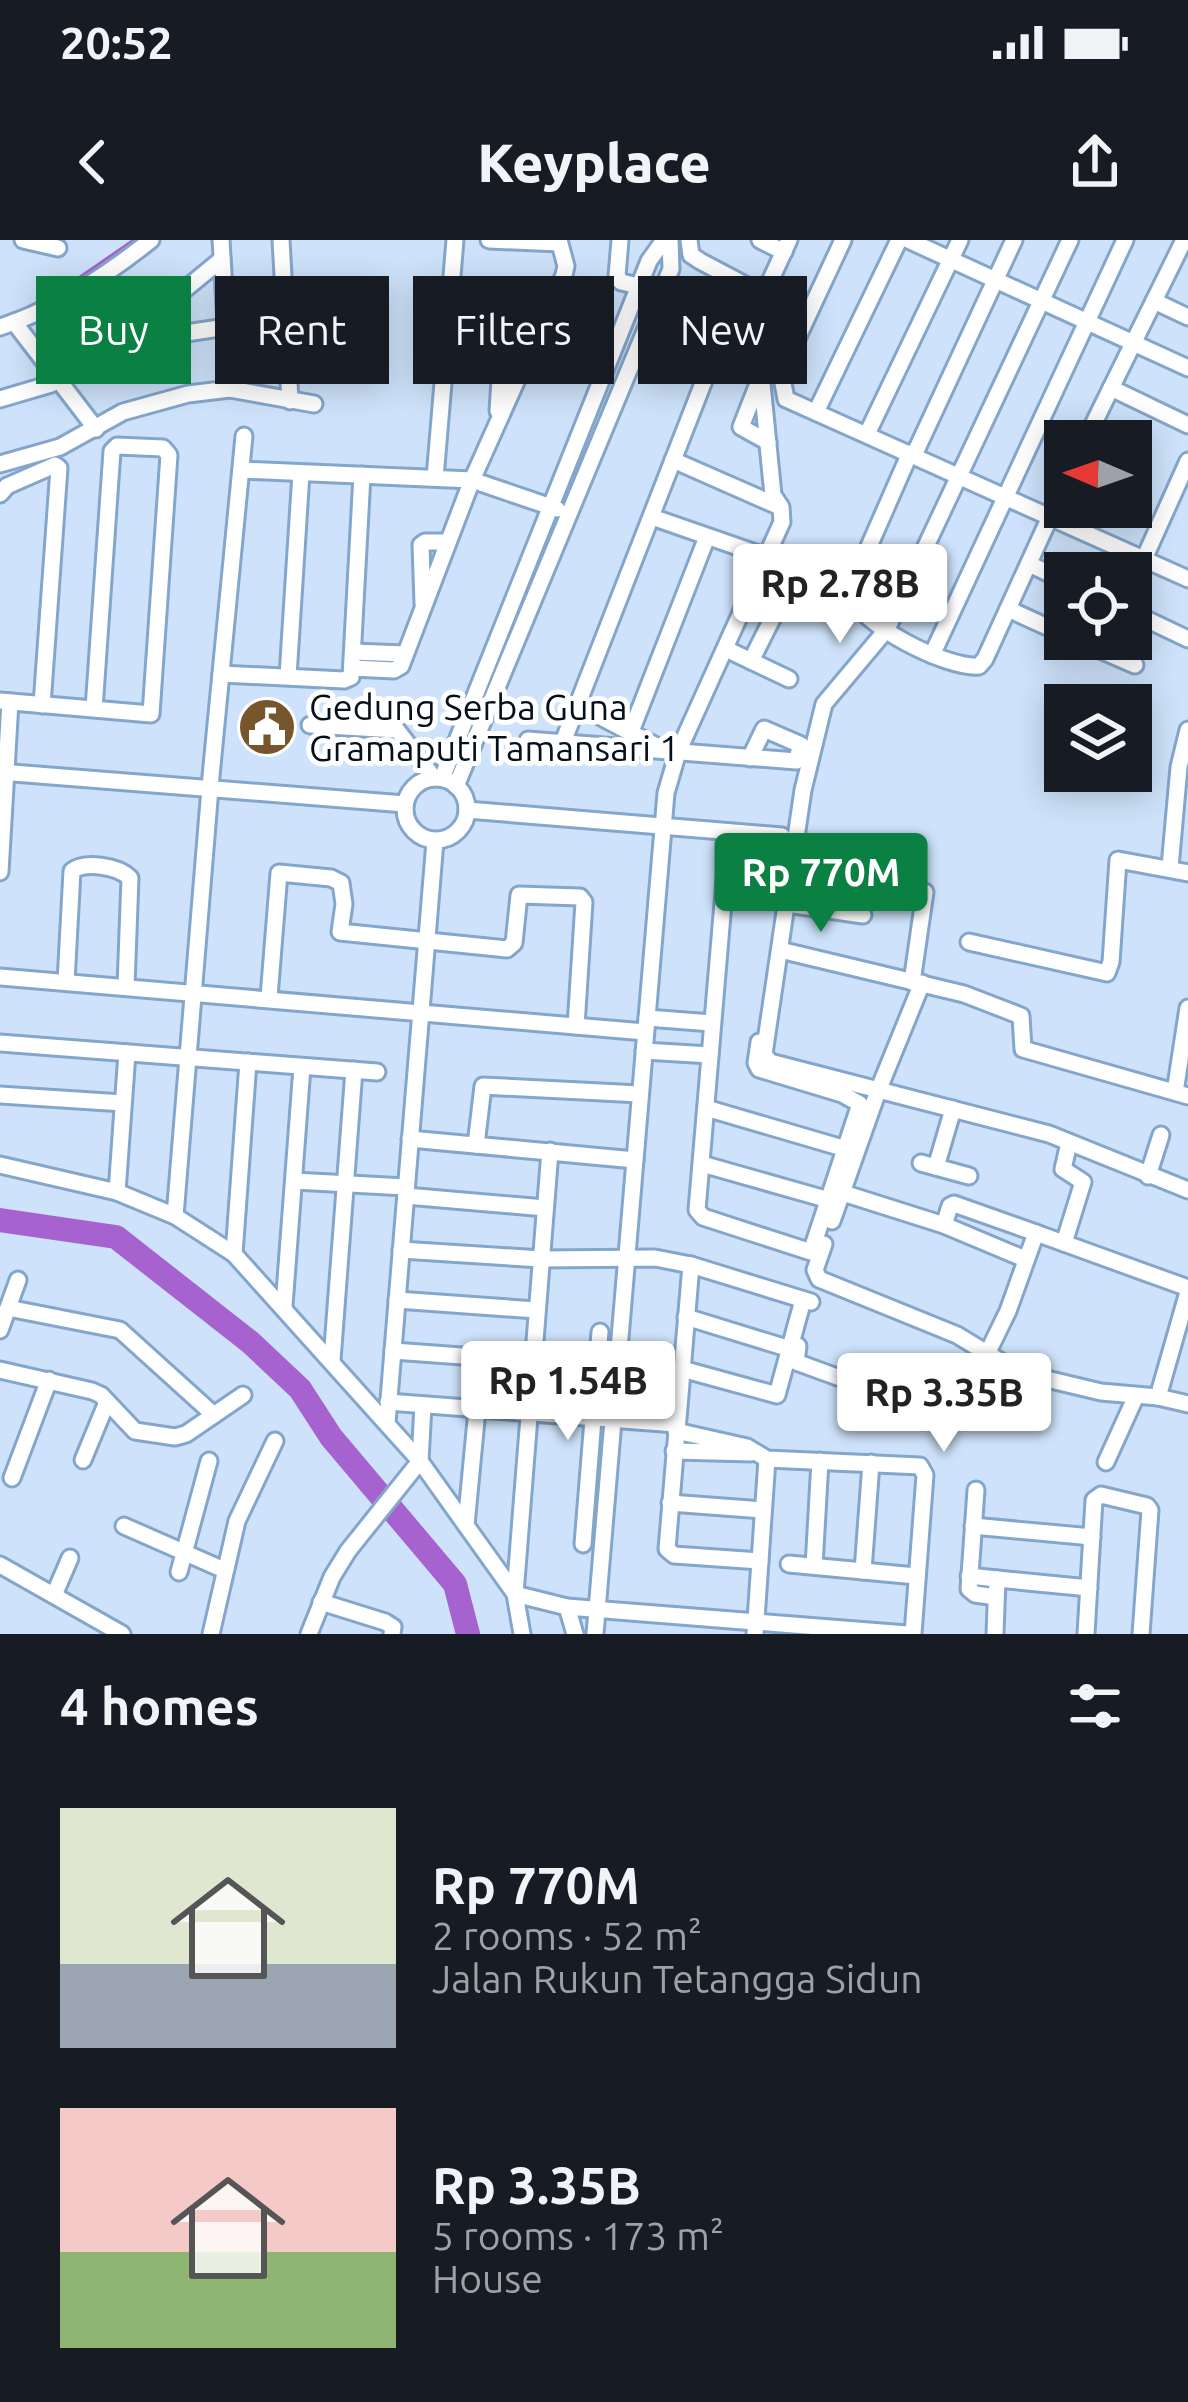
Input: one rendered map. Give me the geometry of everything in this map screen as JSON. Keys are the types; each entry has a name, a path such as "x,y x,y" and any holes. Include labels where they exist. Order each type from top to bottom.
{"street":[{"path":"23,240 58,248"},
{"path":"36,357 7,325 87,284 151,240"},
{"path":"221,240 222,276"},
{"path":"281,240 290,401"},
{"path":"451,276 455,240"},
{"path":"489,240 559,242 566,266 561,276"},
{"path":"620,240 617,276 621,282 638,286"},
{"path":"643,276 667,240"},
{"path":"444,781 571,514 671,269 667,240"},
{"path":"760,240 787,246 773,276"},
{"path":"807,317 843,240"},
{"path":"816,412 899,240"},
{"path":"908,240 1188,368"},
{"path":"867,434 960,240"},
{"path":"1014,240 849,592 857,608 932,655 948,664 980,666 1044,528"},
{"path":"1070,240 887,629 824,704 803,790 766,1059 1069,1143 1188,1190"},
{"path":"932,655 1125,240"},
{"path":"690,248 734,276"},
{"path":"1095,420 1183,250"},
{"path":"191,284 221,259"},
{"path":"444,781 638,288"},
{"path":"1154,301 1188,316"},
{"path":"0,399 48,384"},
{"path":"59,384 95,429"},
{"path":"230,384 230,389"},
{"path":"435,478 443,384"},
{"path":"497,423 500,384"},
{"path":"352,660 394,670 406,654 514,384"},
{"path":"563,742 704,384"},
{"path":"757,384 741,428 768,442"},
{"path":"595,1634 665,793 672,752 782,522 781,507 772,495 762,384"},
{"path":"783,384 786,399 1044,512"},
{"path":"1111,388 1188,425"},
{"path":"0,464 60,447 123,412 161,399 230,389 314,404"},
{"path":"175,1216 244,436"},
{"path":"0,872 5,702 94,710 151,714 169,455 163,448 117,446 112,452 94,710"},
{"path":"673,460 781,507"},
{"path":"1147,552 1188,461"},
{"path":"0,494 55,465 59,468 42,705"},
{"path":"241,470 472,480 571,514"},
{"path":"288,676 301,472"},
{"path":"221,674 349,679 362,475"},
{"path":"652,518 767,557"},
{"path":"1078,528 1129,552"},
{"path":"630,734 707,537"},
{"path":"423,608 421,545 448,542"},
{"path":"1152,563 1188,579"},
{"path":"1029,564 1044,571"},
{"path":"752,661 792,579"},
{"path":"1007,609 1044,625"},
{"path":"1152,622 1188,639"},
{"path":"725,649 789,679"},
{"path":"1123,660 1135,665"},
{"path":"578,705 672,752"},
{"path":"310,725 397,730 466,799 460,830 446,839 422,838 410,827 405,804 412,789 444,781"},
{"path":"1170,867 1178,767 1188,730"},
{"path":"528,740 750,758"},
{"path":"4,772 405,804"},
{"path":"467,810 782,836 788,843 756,1063 764,1072 858,1101 858,1119 815,1267 819,1279 807,1301 778,1392 772,1396 682,1369"},
{"path":"729,832 697,1203 700,1215 805,1250 813,1250 836,1196 917,982 926,892 863,879"},
{"path":"387,1423 435,841"},
{"path":"969,942 1107,973 1118,860 1188,873"},
{"path":"66,982 72,871 84,865 121,870 130,878 126,986"},
{"path":"269,998 271,873 331,878 340,883 344,904 340,939 427,939 510,949 519,895 583,898 576,1026"},
{"path":"787,904 863,915"},
{"path":"780,950 917,982 1021,1016 1023,1049 1181,1094 1188,1008"},
{"path":"0,977 576,1026 712,1023"},
{"path":"0,1043 376,1072"},
{"path":"644,1051 710,1055"},
{"path":"117,1192 127,1053"},
{"path":"234,1254 248,1062"},
{"path":"284,1306 302,1067"},
{"path":"332,1360 354,1070"},
{"path":"476,1145 483,1086 640,1094"},
{"path":"0,1095 123,1103"},
{"path":"706,1108 846,1149"},
{"path":"953,1109 929,1165 969,1176"},
{"path":"1148,1176 1161,1135"},
{"path":"410,1139 635,1160"},
{"path":"1064,1243 1082,1182 1063,1169 1069,1143"},
{"path":"523,1634 515,1594 550,1151"},
{"path":"701,1164 944,1225 1025,1259"},
{"path":"0,1165 117,1192 175,1216 234,1254 420,1461 515,1594 567,1607 755,1628 910,1634 922,1469 912,1464 674,1451"},
{"path":"294,1181 545,1208"},
{"path":"944,1225 954,1204 1064,1243 1187,1295 1158,1397"},
{"path":"988,1352 1036,1233"},
{"path":"401,1250 542,1259 627,1256 692,1265 807,1301"},
{"path":"692,1265 668,1549 671,1555 760,1561"},
{"path":"819,1279 957,1335 1034,1376 1101,1392 1186,1398"},
{"path":"0,1330 18,1280"},
{"path":"397,1300 536,1310"},
{"path":"807,1301 796,1362 873,1390"},
{"path":"8,1308 120,1330 214,1415"},
{"path":"686,1317 790,1349"},
{"path":"584,1544 593,1419 593,1331 620,1335"},
{"path":"393,1351 532,1361"},
{"path":"0,1370 92,1391 135,1431 157,1435 180,1437 243,1394"},
{"path":"11,1478 49,1380"},
{"path":"1106,1462 1136,1396"},
{"path":"82,1460 107,1402"},
{"path":"388,1402 676,1428 747,1447 760,1456"},
{"path":"308,1634 332,1577 420,1461 423,1405"},
{"path":"466,1525 477,1410"},
{"path":"211,1634 237,1521 275,1441"},
{"path":"755,1628 763,1510 760,1456"},
{"path":"179,1572 209,1461"},
{"path":"814,1566 820,1461"},
{"path":"863,1571 872,1463"},
{"path":"976,1490 969,1576 972,1593 996,1597"},
{"path":"1086,1634 1094,1500 1098,1496 1150,1510 1141,1634"},
{"path":"670,1503 763,1510"},
{"path":"124,1526 224,1570"},
{"path":"973,1526 1092,1537"},
{"path":"565,1542 602,1546"},
{"path":"54,1595 70,1558"},
{"path":"789,1564 916,1576"},
{"path":"0,1565 122,1634"},
{"path":"969,1576 1089,1588"},
{"path":"995,1634 997,1579"},
{"path":"321,1602 386,1622 393,1627 392,1634"},
{"path":"567,1607 575,1634"}],"waterway":[{"path":"18,313 58,293 135,240"},
{"path":"0,1220 116,1237 250,1342 300,1389 331,1437 455,1584 468,1634"}],"place":[{"name":"Gedung Serba Guna Gramaputi Tamansari 1","path":"267,727"}]}
